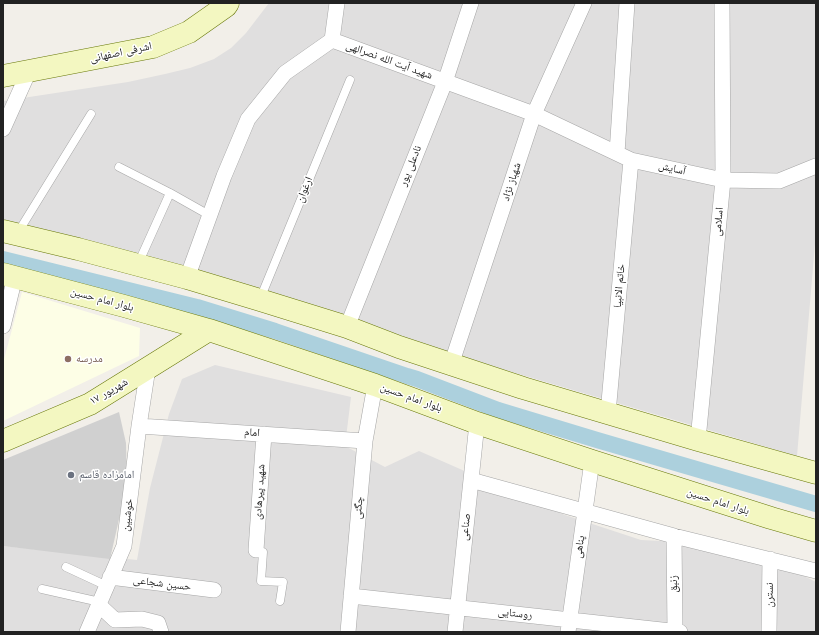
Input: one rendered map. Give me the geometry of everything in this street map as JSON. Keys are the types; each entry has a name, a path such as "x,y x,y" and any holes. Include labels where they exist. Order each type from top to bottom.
{"main road":[{"name":"اشرفی اصفهانی","path":"3,76 153,47 189,32 226,6 228,3"},
{"path":"10,233 78,249 187,278 347,327 399,347 523,388 698,440 816,469"},
{"name":"بلوار امام حسین","path":"9,275 208,330 375,385 477,423 592,461 816,531"},
{"name":"۱۷ شهریور","path":"3,441 90,404 208,330"}],"street":[{"path":"332,40 337,3"},
{"name":"نادعلی پور","path":"347,327 445,82 471,3"},
{"name":"شهباز نژاد","path":"451,365 534,114 584,3"},
{"path":"617,153 627,3"},
{"name":"اسلامی","path":"698,440 723,180 722,3"},
{"name":"شهید آیت الله نصرالهی","path":"187,278 209,215 248,119 285,73 332,40 534,114"},
{"path":"3,129 29,71"},
{"name":"آسایش","path":"534,114 631,160 723,180 779,181 816,166"},
{"name":"خاتم الانبیا","path":"608,413 631,160"},
{"path":"3,326 9,275"},
{"name":"خوشبین","path":"87,632 124,546 148,368"},
{"name":"چگنی","path":"348,632 365,441 375,385"},
{"name":"صناعی","path":"455,632 477,423"},
{"name":"امام","path":"139,426 365,441"},
{"name":"شهید پیرهادی","path":"256,550 264,434"},
{"name":"پناهی","path":"568,626 592,461"},
{"path":"471,480 674,536 816,571"},
{"name":"زنبق","path":"674,536 675,632"},
{"name":"نسترن","path":"770,559 770,632"},
{"name":"حسین شجاعی","path":"109,582 214,590"},
{"name":"روستایی","path":"351,596 458,608 568,626 680,632"},
{"path":"99,604 115,620 142,619 158,623 161,632"}],"lane":[{"name":"ارغوان","path":"260,300 350,80"},
{"path":"10,233 91,114"},
{"path":"119,167 170,192 209,215"},
{"path":"137,265 170,192"},
{"path":"256,550 263,552 261,581 284,582 280,601"},
{"path":"66,567 109,582"},
{"path":"42,589 99,604"}],"shaded area":[{"path":"269,3 816,3 816,232 797,456 3,222 3,101 128,82 190,68 214,59 231,48 246,33"},
{"name":"مدرسه","path":"22,292 140,328 139,356 3,421 3,363"},
{"path":"215,365 351,397 345,446 385,467 419,451 565,515 641,540 742,545 816,582 816,632 3,632 3,546 137,560 150,488 169,414 182,379"},
{"path":"119,412 126,443 127,484 110,559 3,546 3,460"}],"waterway":[{"path":"3,259 197,307 275,331 417,379 498,410 816,504"}],"place":[{"name":"مدرسه","path":"68,359"},
{"name":"امامزاده قاسم","path":"71,475"}]}
